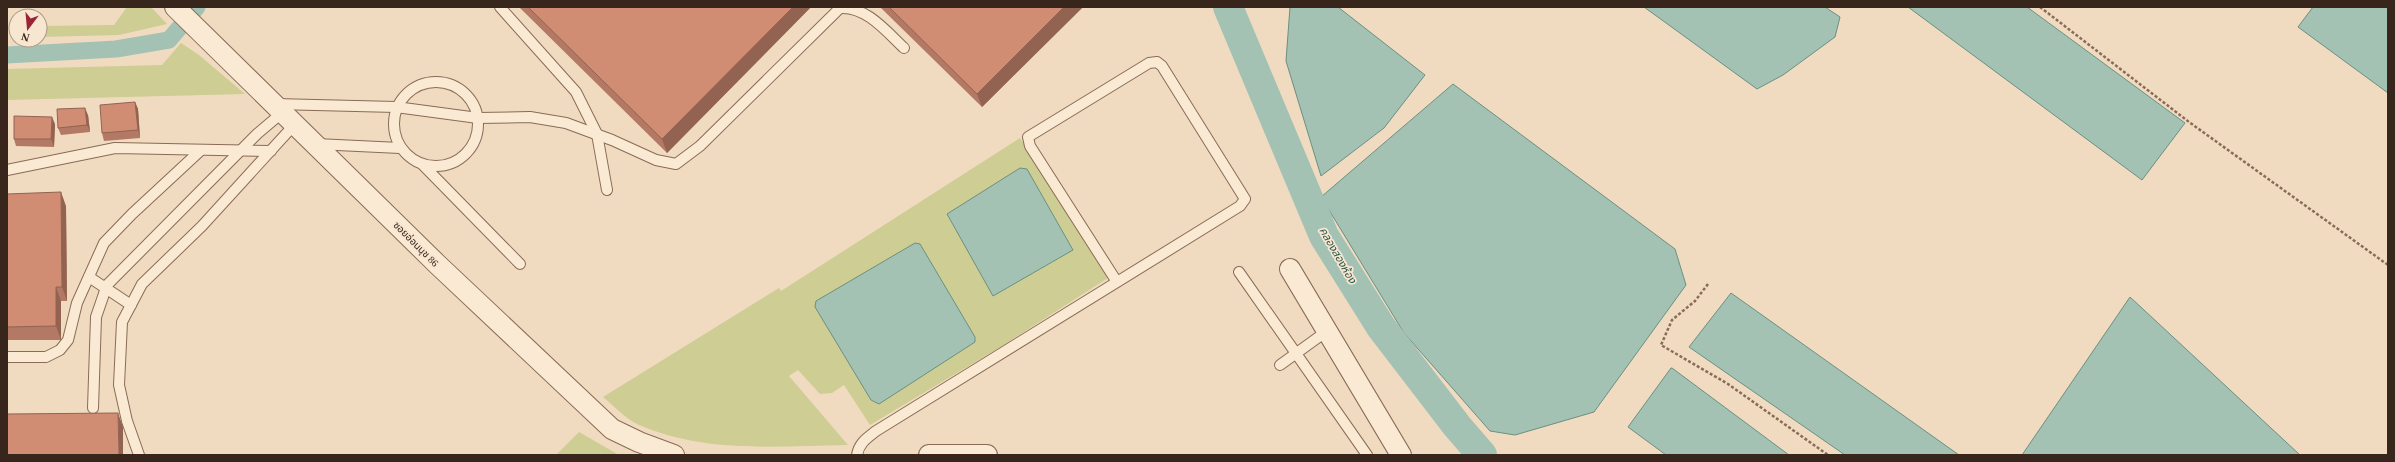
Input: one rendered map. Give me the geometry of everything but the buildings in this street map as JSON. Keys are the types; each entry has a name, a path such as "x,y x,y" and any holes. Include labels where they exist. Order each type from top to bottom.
{"street":[{"name":"ซอยอ่อนนุช 86","path":"175,7 214,43 438,265 612,428 639,442 674,455"},
{"path":"1290,269 1401,455"},
{"path":"929,455 974,455"}],"lane":[{"path":"500,7 576,92 597,134 607,190"},
{"path":"93,408 96,317 105,288 241,151 284,113 396,107 478,118 530,117 566,123 597,134 656,160 676,164 700,146 840,8 848,7 867,14 904,48"},
{"path":"857,455 858,449 865,439 876,431 1118,282 1240,206 1245,199 1166,72 1157,62 1149,63 1028,137 1030,146 1118,282"},
{"path":"442,81 455,86 466,94 474,105 478,118 478,132 473,145 464,156 452,163 438,166 423,164 410,158 400,148 394,135 393,120 396,107 404,94 415,86 428,82 442,81"},
{"path":"139,455 127,420 119,385 122,322 142,284 202,226 270,151 284,113"},
{"path":"315,144 400,148"},
{"path":"7,170 115,148 270,151"},
{"path":"7,357 46,357 60,350 68,340 78,303 104,243 132,214 201,150"},
{"path":"423,164 520,264"},
{"path":"1239,272 1367,455"},
{"path":"89,277 131,305"},
{"path":"1280,365 1327,332"}],"path":[{"path":"2040,7 2189,122 2388,265"},
{"path":"1708,284 1694,301 1672,320 1661,345 1728,384 1828,455"}],"shaded area":[{"path":"127,7 151,7 167,24 119,35 48,37 48,26 114,25"},
{"path":"1290,7 1338,7 1425,75 1384,128 1321,176 1286,61"},
{"path":"1644,7 1825,7 1840,17 1835,37 1783,75 1757,89"},
{"path":"1908,7 2027,7 2185,123 2142,180"},
{"path":"2313,7 2388,7 2388,93 2298,27"},
{"path":"181,43 199,55 245,94 7,100 7,69 162,65"},
{"path":"1453,84 1675,249 1686,285 1594,412 1515,435 1490,431 1404,333 1321,197"},
{"path":"1020,138 1108,278 1002,346 870,425 844,385 832,393 820,394 798,370 789,376 848,445 768,447 714,444 688,440 662,434 637,424 603,397 779,288 781,291"},
{"path":"1020,168 1027,169 1073,250 993,296 947,214"},
{"path":"915,243 920,244 975,337 975,342 879,404 871,400 815,307 816,301"},
{"path":"1731,293 1959,455 1845,455 1689,347"},
{"path":"2130,297 2300,455 2022,455"},
{"path":"1671,368 1789,455 1666,455 1628,427"},
{"path":"579,432 619,455 556,455"}],"waterway":[{"path":"7,55 116,49 169,40 197,7"},
{"name":"คลองสองห้อง","path":"1228,7 1324,236 1381,327 1457,426 1482,455"}]}
